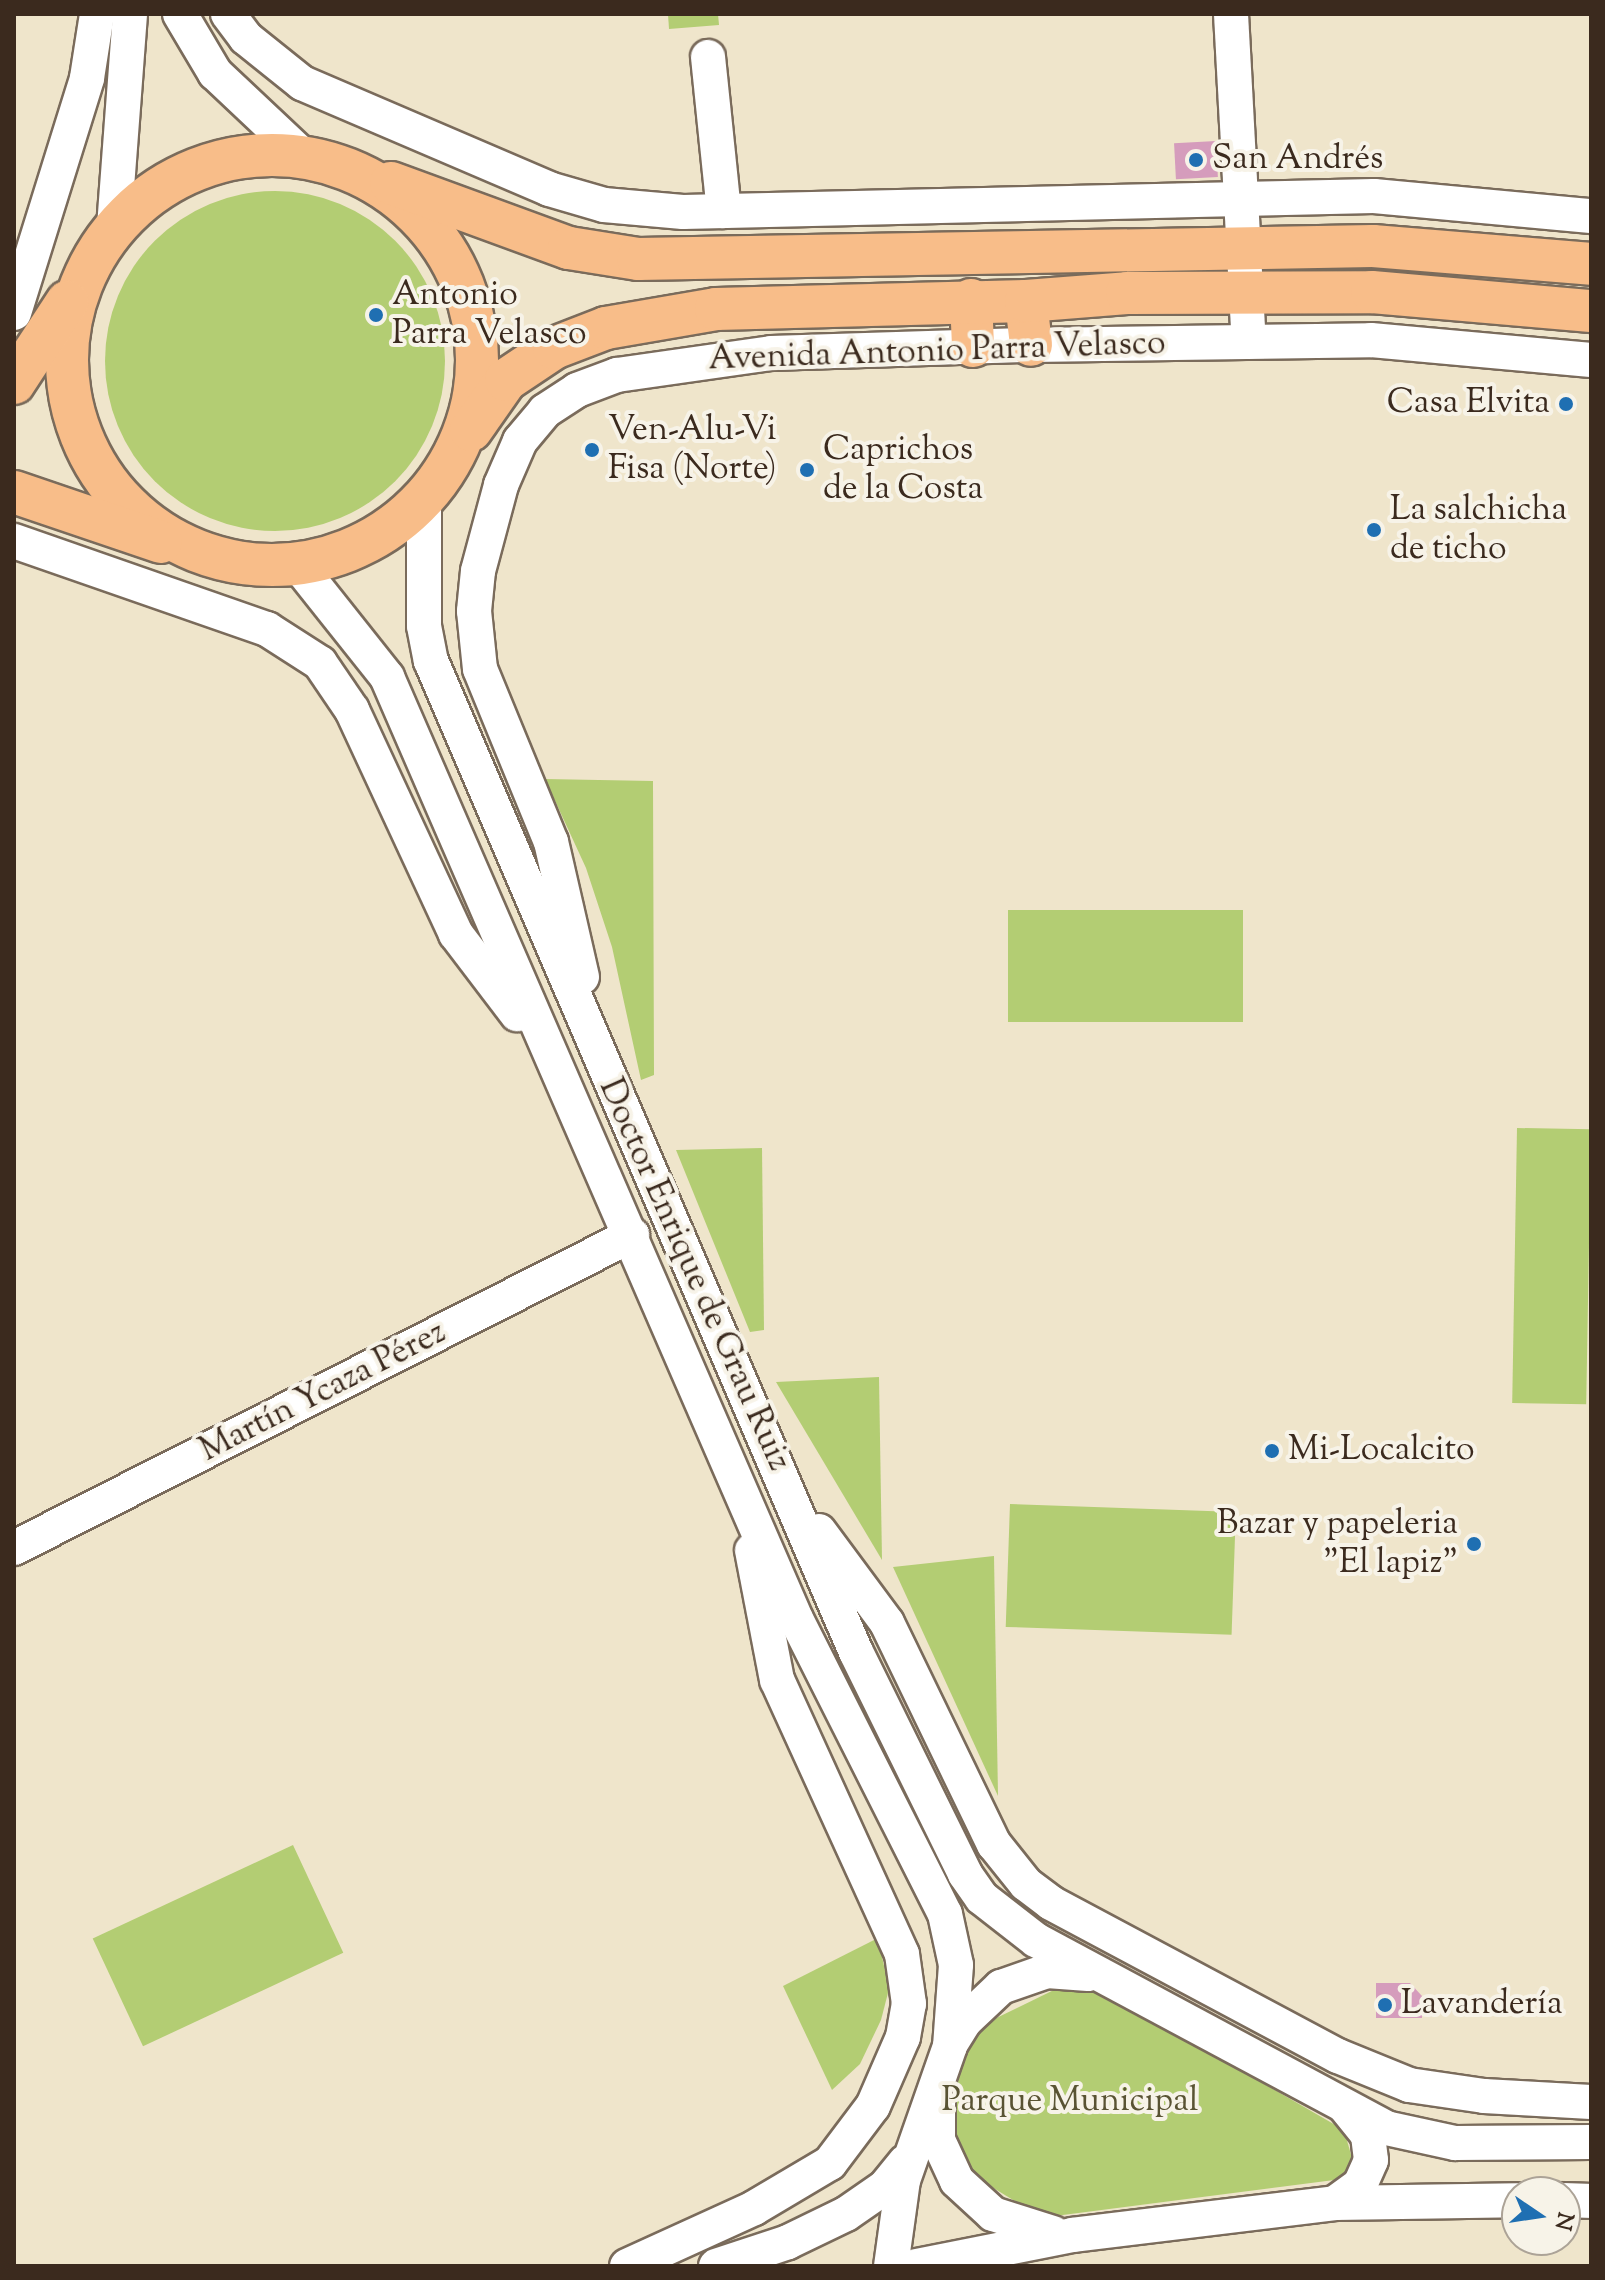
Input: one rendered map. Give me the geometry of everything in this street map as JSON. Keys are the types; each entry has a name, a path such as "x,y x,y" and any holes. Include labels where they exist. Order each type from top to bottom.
{"main road":[{"path":"14,383 114,227 129,210 187,171 243,155 301,154 356,170 569,248 638,259 1373,246 1591,264"},
{"path":"14,492 203,555 271,567 298,565 340,555 401,521 435,482 473,403 472,319 455,266 414,210 356,170"},
{"path":"88,267 67,334 70,404 99,472 142,521 203,555"},
{"name":"Avenida Antonio Parra Velasco","path":"435,482 506,380 554,348 606,328 768,304 1026,301 1127,293 1372,292 1591,311"},
{"path":"971,300 973,346"},
{"path":"1026,301 1031,345"}],"street":[{"path":"14,313 87,78 97,14"},
{"path":"114,227 130,14"},
{"path":"180,14 215,73 301,154"},
{"path":"228,14 246,38 302,83 549,189 618,207 724,211 1374,196 1591,216"},
{"path":"1231,14 1249,342"},
{"path":"708,57 724,211"},
{"name":"Avenida Antonio Parra Velasco","path":"599,1059 551,842 480,669 474,641 478,571 501,485 520,441 545,411 577,390 617,375 771,353 973,346 1371,340 1591,360"},
{"name":"Doctor Enrique de Grau Ruiz","path":"435,482 424,626 431,661 599,1059 856,1652 965,1874 1011,1924 1104,1978 1386,2128 1430,2140 1591,2142"},
{"path":"14,541 267,629 320,663 352,710 456,934 547,1055"},
{"name":"Doctor Enrique de Grau Ruiz","path":"298,565 387,677 547,1055 632,1235 796,1619 945,1914 956,1965 950,2046 896,2205 891,2266"},
{"name":"Martín Ycaza Pérez","path":"14,1548 632,1235"},
{"path":"787,1488 887,1623 994,1844 1026,1884 1051,1903 1338,2056 1409,2085 1484,2096 1591,2102"},
{"name":"Doctor Enrique de Grau Ruiz","path":"627,2266 754,2208 830,2163 873,2106 903,2037 909,2004 902,1954 777,1680 740,1490"},
{"path":"950,2046 981,2004 1026,1976 1072,1970 1104,1978"},
{"path":"940,2082 938,2140 957,2181 972,2198 1012,2224 1072,2235"},
{"path":"1335,2203 1360,2185 1371,2160 1368,2135 1345,2107"},
{"path":"716,2266 788,2242 846,2214 897,2175 921,2134"},
{"path":"916,2266 1003,2246 1072,2235 1335,2203 1501,2200"},
{"path":"975,2266 1003,2246"}],"green space":[{"path":"668,14 718,14 719,25 669,29"},
{"path":"275,191 308,194 340,204 369,220 395,241 416,267 432,296 442,328 445,361 442,394 432,426 416,455 395,481 369,502 340,518 308,528 275,531 242,528 210,518 181,502 155,481 134,455 118,426 108,394 105,361 108,328 118,296 134,267 155,241 181,220 210,204 242,194"},
{"path":"545,779 653,781 654,1075 641,1080 612,947 586,868"},
{"path":"1008,910 1243,910 1243,1022 1008,1022"},
{"path":"1517,1128 1591,1129 1586,1404 1512,1403"},
{"path":"762,1148 764,1330 750,1332 676,1150"},
{"path":"879,1377 882,1560 776,1382"},
{"path":"1010,1504 1236,1512 1232,1635 1006,1627"},
{"path":"994,1556 998,1796 893,1567"},
{"path":"293,1845 343,1953 143,2046 93,1938"},
{"path":"878,1938 889,1989 881,2020 860,2064 832,2090 783,1986"},
{"name":"Parque Municipal","path":"1060,1987 1096,1993 1134,2009 1344,2130 1352,2158 1342,2179 1055,2216 1031,2211 977,2178 965,2163 951,2123 947,2090 952,2067 984,2024"}],"building":[{"name":"San Andrés","path":"1216,141 1218,177 1176,179 1174,143"},
{"path":"1376,1983 1410,1983 1422,1996 1422,2018 1376,2018"}],"place":[{"name":"San Andrés","path":"1196,160"},
{"name":"Antonio Parra Velasco","path":"376,315"},
{"name":"Casa Elvita","path":"1566,404"},
{"name":"Ven-Alu-Vi Fisa (Norte)","path":"592,450"},
{"name":"Caprichos de la Costa","path":"807,470"},
{"name":"La salchicha de ticho","path":"1374,530"},
{"name":"Mi-Localcito","path":"1272,1451"},
{"name":"Bazar y papeleria \"El lapiz\"","path":"1474,1544"},
{"name":"Lavandería","path":"1385,2005"}]}
